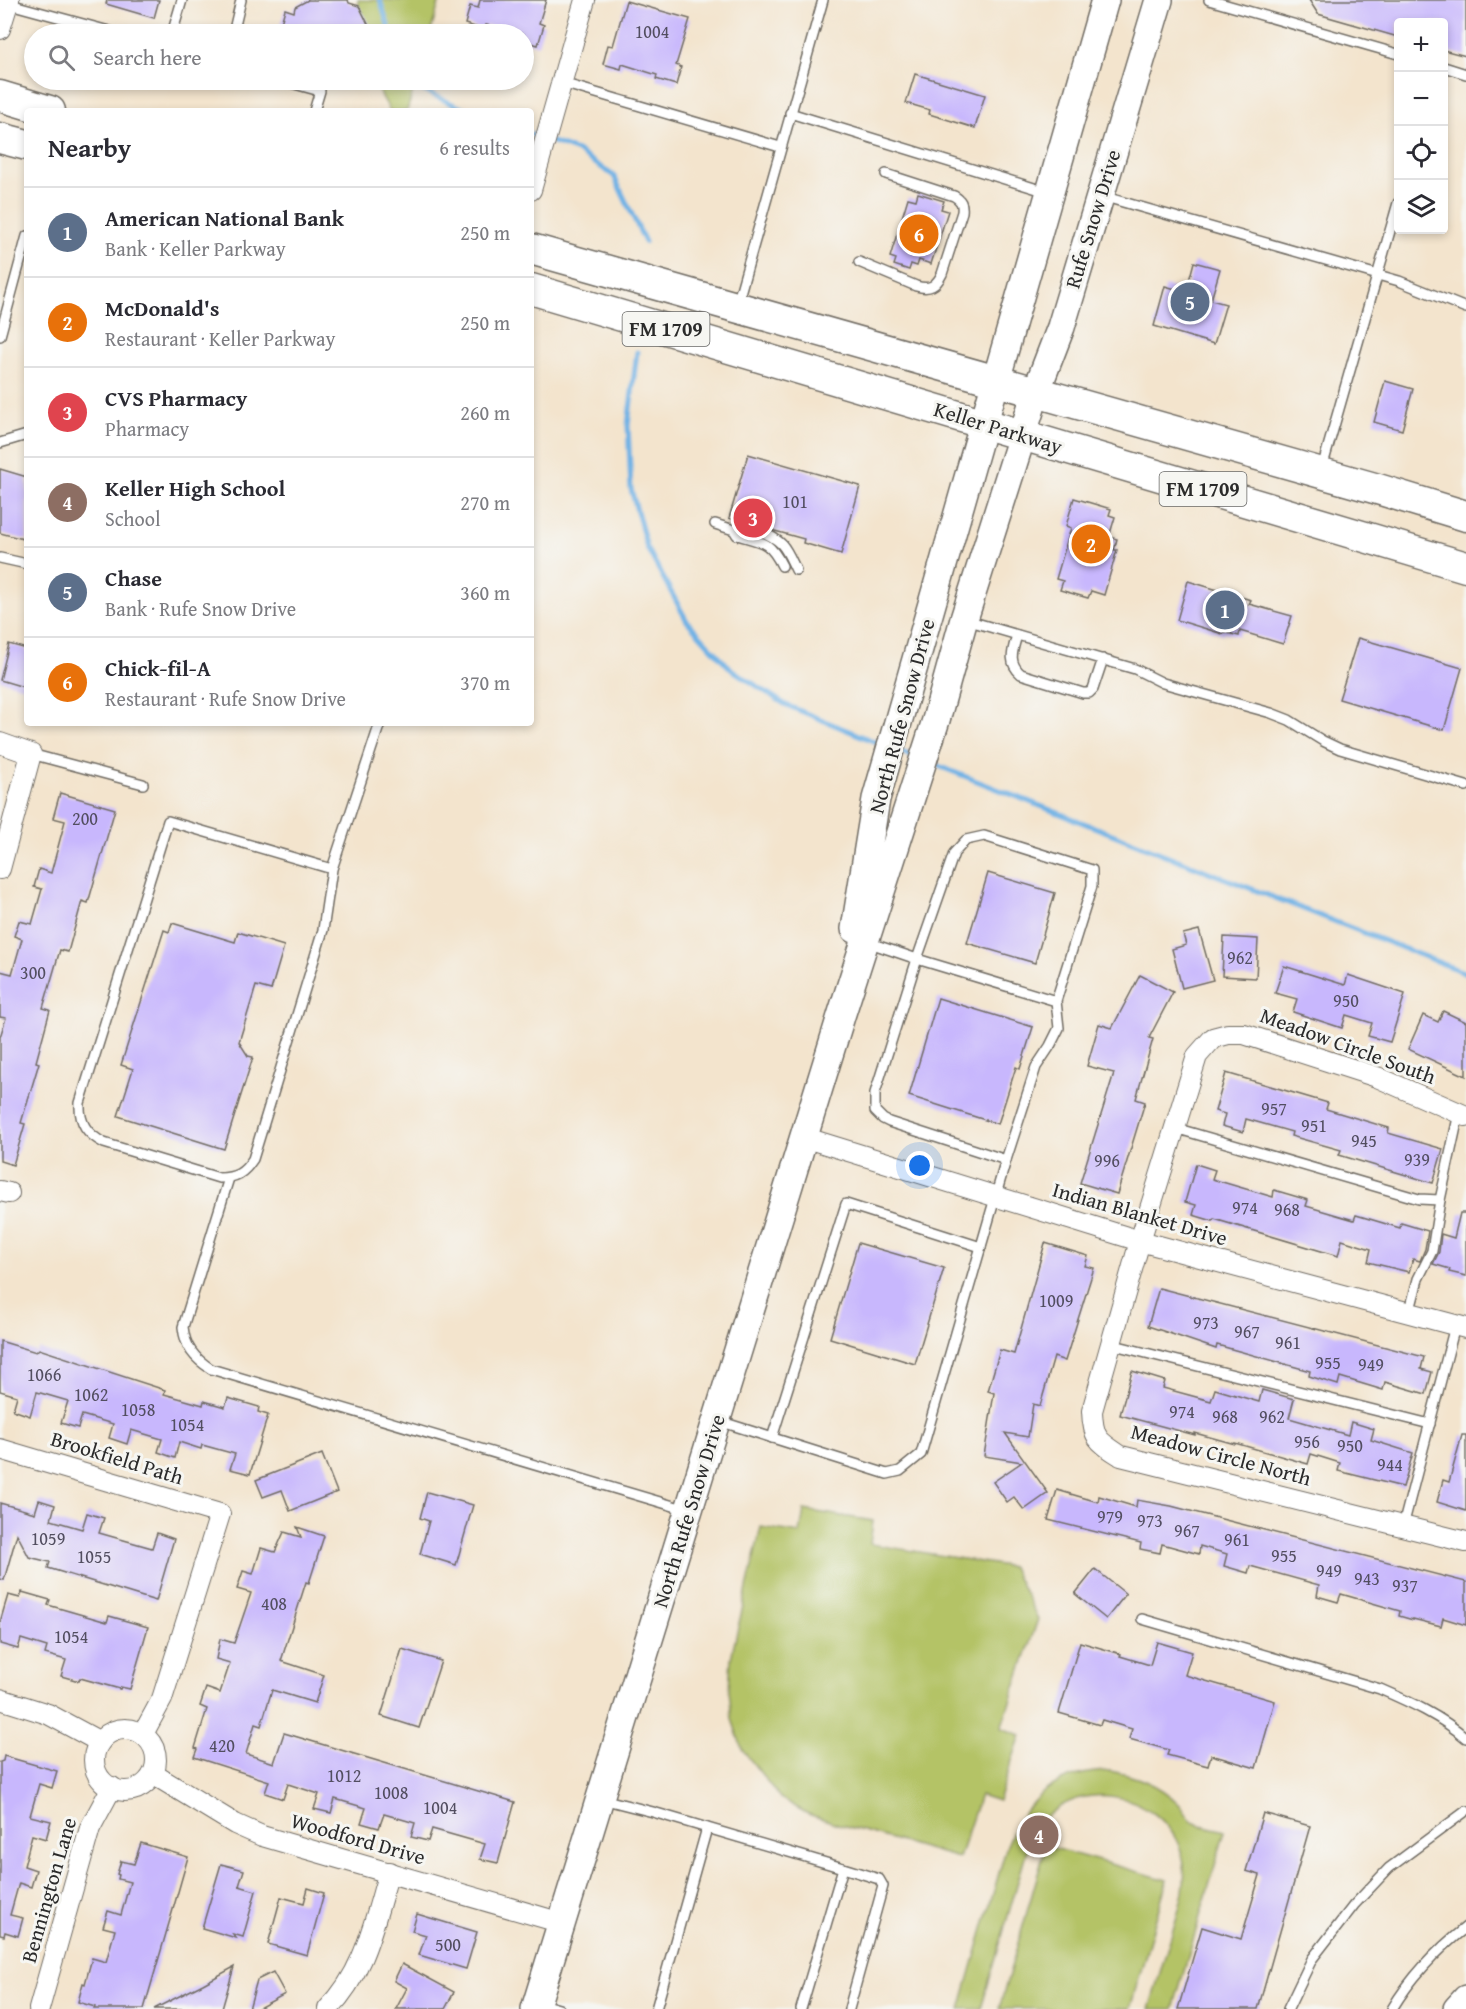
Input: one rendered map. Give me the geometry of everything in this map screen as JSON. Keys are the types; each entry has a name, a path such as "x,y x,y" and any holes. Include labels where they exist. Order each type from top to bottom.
{"main road":[{"path":"983,424 1105,0"},
{"name":"Rufe Snow Drive","path":"1022,436 1061,327 1159,0"},
{"path":"0,96 40,108"},
{"path":"0,138 24,144"},
{"name":"Keller Parkway","path":"534,250 1466,516"},
{"name":"Keller Parkway","path":"534,290 1466,567"},
{"name":"North Rufe Snow Drive","path":"842,1013 876,799 983,424"},
{"name":"North Rufe Snow Drive","path":"544,2007 562,1923 599,1798 803,1137 936,720 964,620 1022,436"},
{"path":"931,609 964,620"},
{"path":"1457,2009 1466,1999"}],"street":[{"path":"534,181 585,0"},
{"path":"0,29 5,1"},
{"path":"0,743 31,753 0,869"},
{"name":"Meadow Circle South","path":"1140,1241 1197,1056 1213,1038 1228,1034 1244,1034 1269,1041 1377,1077 1463,1114"},
{"name":"Indian Blanket Drive","path":"803,1137 1140,1241 1461,1327"},
{"name":"Meadow Circle North","path":"1140,1241 1092,1411 1095,1436 1104,1445 1121,1455 1466,1542"},
{"name":"Brookfield Path","path":"0,1449 220,1514 165,1692 143,1734"},
{"path":"0,1699 48,1714 100,1742"},
{"path":"120,1729 143,1734 153,1745 157,1760 153,1774 144,1784 125,1791 112,1787 100,1778 94,1756 105,1736 120,1729"},
{"name":"Woodford Drive","path":"153,1774 235,1824 262,1836 562,1923"},
{"name":"Bennington Lane","path":"39,2009 90,1828 112,1787"},
{"path":"328,2009 351,1980 364,1955 389,1872"}],"lane":[{"path":"175,24 182,0"},
{"path":"235,24 241,0"},
{"path":"736,307 823,0"},
{"path":"1213,0 1242,5 1394,53"},
{"path":"5,1 85,24"},
{"path":"1448,69 1466,74"},
{"path":"562,83 780,147"},
{"path":"315,108 321,91 317,90"},
{"path":"790,113 1050,192"},
{"path":"859,262 916,286 925,289 932,288 942,274 962,212 963,206 954,196 886,174"},
{"path":"1100,195 1399,281 1466,308"},
{"path":"1321,473 1394,217"},
{"path":"0,336 24,247"},
{"path":"0,443 24,436"},
{"path":"741,526 714,521 734,530 737,535 762,542 770,547 782,566"},
{"path":"760,531 783,544 795,570"},
{"path":"0,558 24,563"},
{"path":"964,620 1103,659 1135,669 1163,683 1271,713 1289,720 1340,749 1466,786"},
{"path":"1017,635 1011,657 1016,670 1021,674 1083,693 1089,693 1093,689 1103,659"},
{"path":"332,869 168,821 80,1103 80,1114 87,1132 104,1143 219,1178 239,1175 247,1168 253,1159 323,930 332,869 379,726"},
{"path":"31,753 143,784"},
{"path":"716,1421 886,1474 900,1471 921,1454 1006,1160 1036,1067 1059,1028 1056,1001 1092,886 1092,870 984,836 966,840 954,853 917,959 875,1093 875,1111 889,1122 1006,1160"},
{"path":"865,941 1056,1001"},
{"path":"1409,1314 1418,1279 1432,1251 1440,1200 1463,1114"},
{"path":"1174,1128 1419,1199 1440,1200"},
{"path":"229,1178 183,1328 185,1341 200,1362 211,1369 689,1510"},
{"path":"772,1438 846,1204 981,1247"},
{"path":"1402,1526 1430,1424 1461,1327"},
{"path":"1110,1344 1430,1424"},
{"path":"1142,1619 1380,1689 1438,1718 1466,1738"},
{"path":"599,1798 879,1879 883,1886 849,2009"},
{"path":"1288,2009 1312,1959 1354,1905 1389,1868 1466,1810"},
{"path":"656,2009 707,1828"},
{"path":"801,2009 843,1868"},
{"path":"1392,2009 1420,1970 1447,1942 1466,1927"}],"green space":[{"path":"358,0 440,0 433,24 360,24"},
{"path":"378,90 413,90 408,108 388,108"},
{"path":"804,1510 873,1521 870,1544 1012,1567 1038,1619 1001,1728 1021,1735 998,1801 980,1795 959,1858 808,1814 780,1798 742,1749 732,1719 729,1690 731,1658 761,1527 800,1533"},
{"path":"1110,1771 1138,1778 1155,1786 1171,1796 1193,1822 1225,1831 1173,2009 1149,2009 1182,1899 1184,1865 1182,1854 1172,1832 1156,1815 1136,1803 1114,1797 1091,1796 1069,1802 1050,1814 1034,1833 1027,1850 981,2009 960,2009 1007,1845 1024,1813 1034,1800 1059,1782 1091,1772"},
{"path":"1046,1846 1167,1880 1130,2009 999,2009"}],"building":[{"path":"107,0 159,0 154,18 106,4"},
{"path":"308,0 348,0 349,3 359,6 368,24 281,24 285,9 294,12 295,7"},
{"path":"480,0 546,0 539,23 544,25 538,45 534,44 534,24 465,24 470,6 478,8"},
{"path":"1309,0 1466,0 1466,56 1448,51 1448,18 1394,18 1394,36 1318,14"},
{"path":"626,1 690,19 676,65 681,67 676,85 656,79 657,75 622,64 621,69 603,64 608,45 613,46"},
{"path":"915,74 985,95 975,128 929,114 930,110 906,103"},
{"path":"918,193 944,201 941,209 948,211 931,264 919,260 917,266 911,264 909,270 894,265 896,259 890,257 908,198 916,200"},
{"path":"1194,262 1220,269 1211,300 1226,304 1214,344 1154,326 1165,286 1186,292"},
{"path":"1385,381 1413,389 1402,430 1374,422"},
{"path":"748,454 860,486 841,554 803,543 804,539 762,525 756,526 754,532 741,529 742,522 729,518"},
{"path":"0,469 24,476 24,539 0,533"},
{"path":"1074,498 1111,509 1109,515 1115,517 1109,537 1117,539 1114,550 1117,550 1104,595 1091,591 1088,598 1060,590 1063,581 1056,579 1071,528 1066,526"},
{"path":"1188,581 1251,600 1249,604 1292,616 1283,644 1240,631 1239,636 1224,632 1223,634 1177,620"},
{"path":"1358,638 1462,668 1444,730 1339,699"},
{"path":"9,644 24,648 24,687 0,680"},
{"path":"60,793 115,809 88,903 82,901 68,952 60,950 43,1008 50,1010 36,1062 39,1063 21,1123 25,1124 13,1165 0,1161 0,1037 6,1018 0,1017 0,971 12,974 22,939 14,936 19,921 32,924 42,889 34,887 39,869 51,873 65,821 53,818"},
{"path":"988,873 1055,893 1035,963 967,943"},
{"path":"172,923 235,942 238,932 284,946 271,990 256,986 239,1042 248,1056 253,1057 224,1149 118,1116 133,1069 121,1065 164,930 169,932"},
{"path":"1199,930 1213,980 1182,988 1172,949 1186,945 1183,934"},
{"path":"1224,937 1258,939 1256,978 1222,976"},
{"path":"1284,966 1345,985 1348,975 1405,994 1390,1042 1368,1036 1372,1023 1346,1015 1342,1028 1293,1012 1297,999 1275,993"},
{"path":"1140,975 1173,992 1149,1038 1153,1039 1136,1099 1145,1102 1117,1194 1080,1183 1114,1073 1087,1066 1099,1024 1112,1028"},
{"path":"938,998 1033,1027 1020,1069 1016,1067 998,1124 909,1096"},
{"path":"1443,1011 1466,1022 1466,1076 1408,1049 1423,1015 1438,1022"},
{"path":"1226,1073 1328,1103 1326,1109 1389,1128 1388,1133 1443,1149 1433,1183 1339,1155 1341,1150 1291,1136 1292,1132 1246,1119 1243,1132 1222,1126 1225,1114 1215,1111"},
{"path":"1196,1164 1215,1170 1212,1179 1273,1197 1274,1190 1308,1200 1306,1206 1354,1220 1356,1215 1400,1228 1401,1223 1428,1231 1425,1249 1420,1261 1413,1259 1409,1272 1368,1262 1371,1249 1342,1240 1338,1256 1214,1219 1213,1221 1193,1215 1196,1205 1185,1202"},
{"path":"1460,1213 1466,1213 1466,1276 1449,1272 1450,1269 1433,1264 1439,1252 1441,1234 1454,1238"},
{"path":"858,1243 944,1268 915,1364 830,1338"},
{"path":"1045,1243 1088,1256 1085,1266 1094,1268 1065,1361 1054,1357 1040,1406 1033,1404 1028,1437 1005,1433 1048,1493 1024,1510 1014,1497 1007,1502 993,1482 1022,1462 984,1456 994,1393 988,1391 1000,1350 1014,1354"},
{"path":"1159,1288 1424,1357 1421,1369 1432,1372 1426,1394 1385,1382 1383,1390 1340,1377 1338,1385 1309,1376 1310,1371 1217,1345 1216,1349 1148,1326"},
{"path":"0,1341 36,1352 39,1349 165,1390 164,1394 203,1405 204,1401 225,1407 228,1398 259,1407 258,1412 268,1415 250,1474 230,1469 235,1454 202,1445 201,1449 179,1442 175,1458 158,1452 162,1439 131,1430 127,1444 109,1438 113,1424 82,1415 78,1428 61,1423 68,1401 37,1392 30,1416 13,1410 17,1396 0,1391"},
{"path":"1132,1371 1165,1381 1163,1388 1211,1401 1215,1389 1259,1402 1262,1390 1294,1399 1289,1418 1348,1435 1351,1422 1374,1429 1371,1440 1413,1453 1403,1487 1338,1471 1340,1463 1311,1454 1308,1464 1235,1443 1120,1415"},
{"path":"1462,1435 1466,1435 1466,1511 1437,1502 1443,1480 1449,1482"},
{"path":"322,1454 337,1492 290,1511 282,1490 263,1497 256,1480"},
{"path":"1057,1490 1098,1502 1099,1496 1136,1507 1137,1500 1171,1506 1466,1582 1466,1625 1443,1618 1441,1626 1413,1620 1399,1616 1400,1611 1341,1594 1338,1602 1317,1596 1319,1585 1250,1566 1248,1573 1224,1566 1227,1554 1200,1546 1199,1554 1162,1544 1160,1553 1140,1549 1141,1543 1048,1520"},
{"path":"427,1492 473,1505 456,1565 420,1554 429,1521 420,1518"},
{"path":"39,1500 55,1505 51,1520 82,1529 87,1513 104,1518 99,1533 152,1548 157,1533 174,1539 156,1601 48,1568 50,1562 29,1557 17,1534 4,1580 0,1579 0,1503 35,1513"},
{"path":"297,1527 324,1536 309,1583 306,1582 281,1661 324,1675 315,1703 272,1690 261,1726 255,1724 246,1754 274,1763 284,1733 515,1802 498,1863 480,1859 485,1844 432,1829 428,1841 411,1837 415,1823 384,1814 379,1828 361,1823 366,1808 335,1799 331,1813 314,1809 319,1794 288,1784 283,1799 265,1793 269,1781 194,1757 207,1709 200,1706 206,1688 220,1693 230,1663 216,1659 220,1639 234,1643 251,1593 237,1589 243,1571 253,1574 261,1548 275,1552 284,1532 301,1537"},
{"path":"1095,1569 1126,1594 1106,1619 1075,1594"},
{"path":"22,1592 50,1600 48,1605 107,1622 109,1616 148,1627 130,1689 121,1687 120,1689 80,1678 79,1681 61,1676 66,1660 45,1654 47,1647 21,1639 18,1649 0,1644 0,1622 8,1595 20,1598"},
{"path":"1080,1642 1150,1665 1157,1642 1192,1652 1185,1675 1275,1701 1256,1768 1211,1755 1208,1766 1167,1755 1169,1750 1129,1739 1132,1729 1102,1720 1100,1725 1059,1713"},
{"path":"402,1649 441,1661 419,1728 381,1716"},
{"path":"4,1756 57,1771 52,1788 39,1784 30,1816 51,1821 46,1839 32,1835 24,1866 36,1870 31,1887 19,1883 10,1915 23,1918 18,1936 5,1932 4,1936 0,1935 0,1762 3,1761"},
{"path":"1263,1813 1310,1826 1258,2009 1178,2009 1202,1927 1241,1939 1260,1875 1246,1871"},
{"path":"141,1843 188,1857 144,2009 94,2009 95,2007 78,2002 83,1983 85,1984 92,1958 106,1962 115,1930 103,1927 108,1911 121,1915 130,1882 118,1879 117,1874 121,1861 134,1864"},
{"path":"221,1864 244,1870 239,1886 256,1891 243,1937 233,1934 236,1938 202,1928"},
{"path":"308,1888 324,1893 307,1955 268,1944 281,1897 304,1903"},
{"path":"417,1914 477,1932 466,1969 419,1955 426,1935 412,1931"},
{"path":"402,1964 454,1992 445,2009 396,2009 407,1988 394,1981"},
{"path":"234,1967 222,2009 154,2009 203,1984"},
{"path":"273,1972 285,1994 257,2009 249,2009 257,1980"}],"waterway":[{"path":"380,0 388,24"},
{"path":"422,90 461,108"},
{"path":"534,135 577,151 614,176 645,242"},
{"path":"637,352 628,425 631,489 647,548 687,621 731,669 786,705 883,745"},
{"path":"897,750 916,758"},
{"path":"931,763 1466,973"}],"place":[{"name":"Chick-fil-A","path":"919,234"},
{"name":"Chase","path":"1190,302"},
{"name":"CVS Pharmacy","path":"753,518"},
{"name":"McDonald's","path":"1091,544"},
{"name":"American National Bank","path":"1225,610"},
{"name":"Keller High School","path":"1039,1835"}]}
